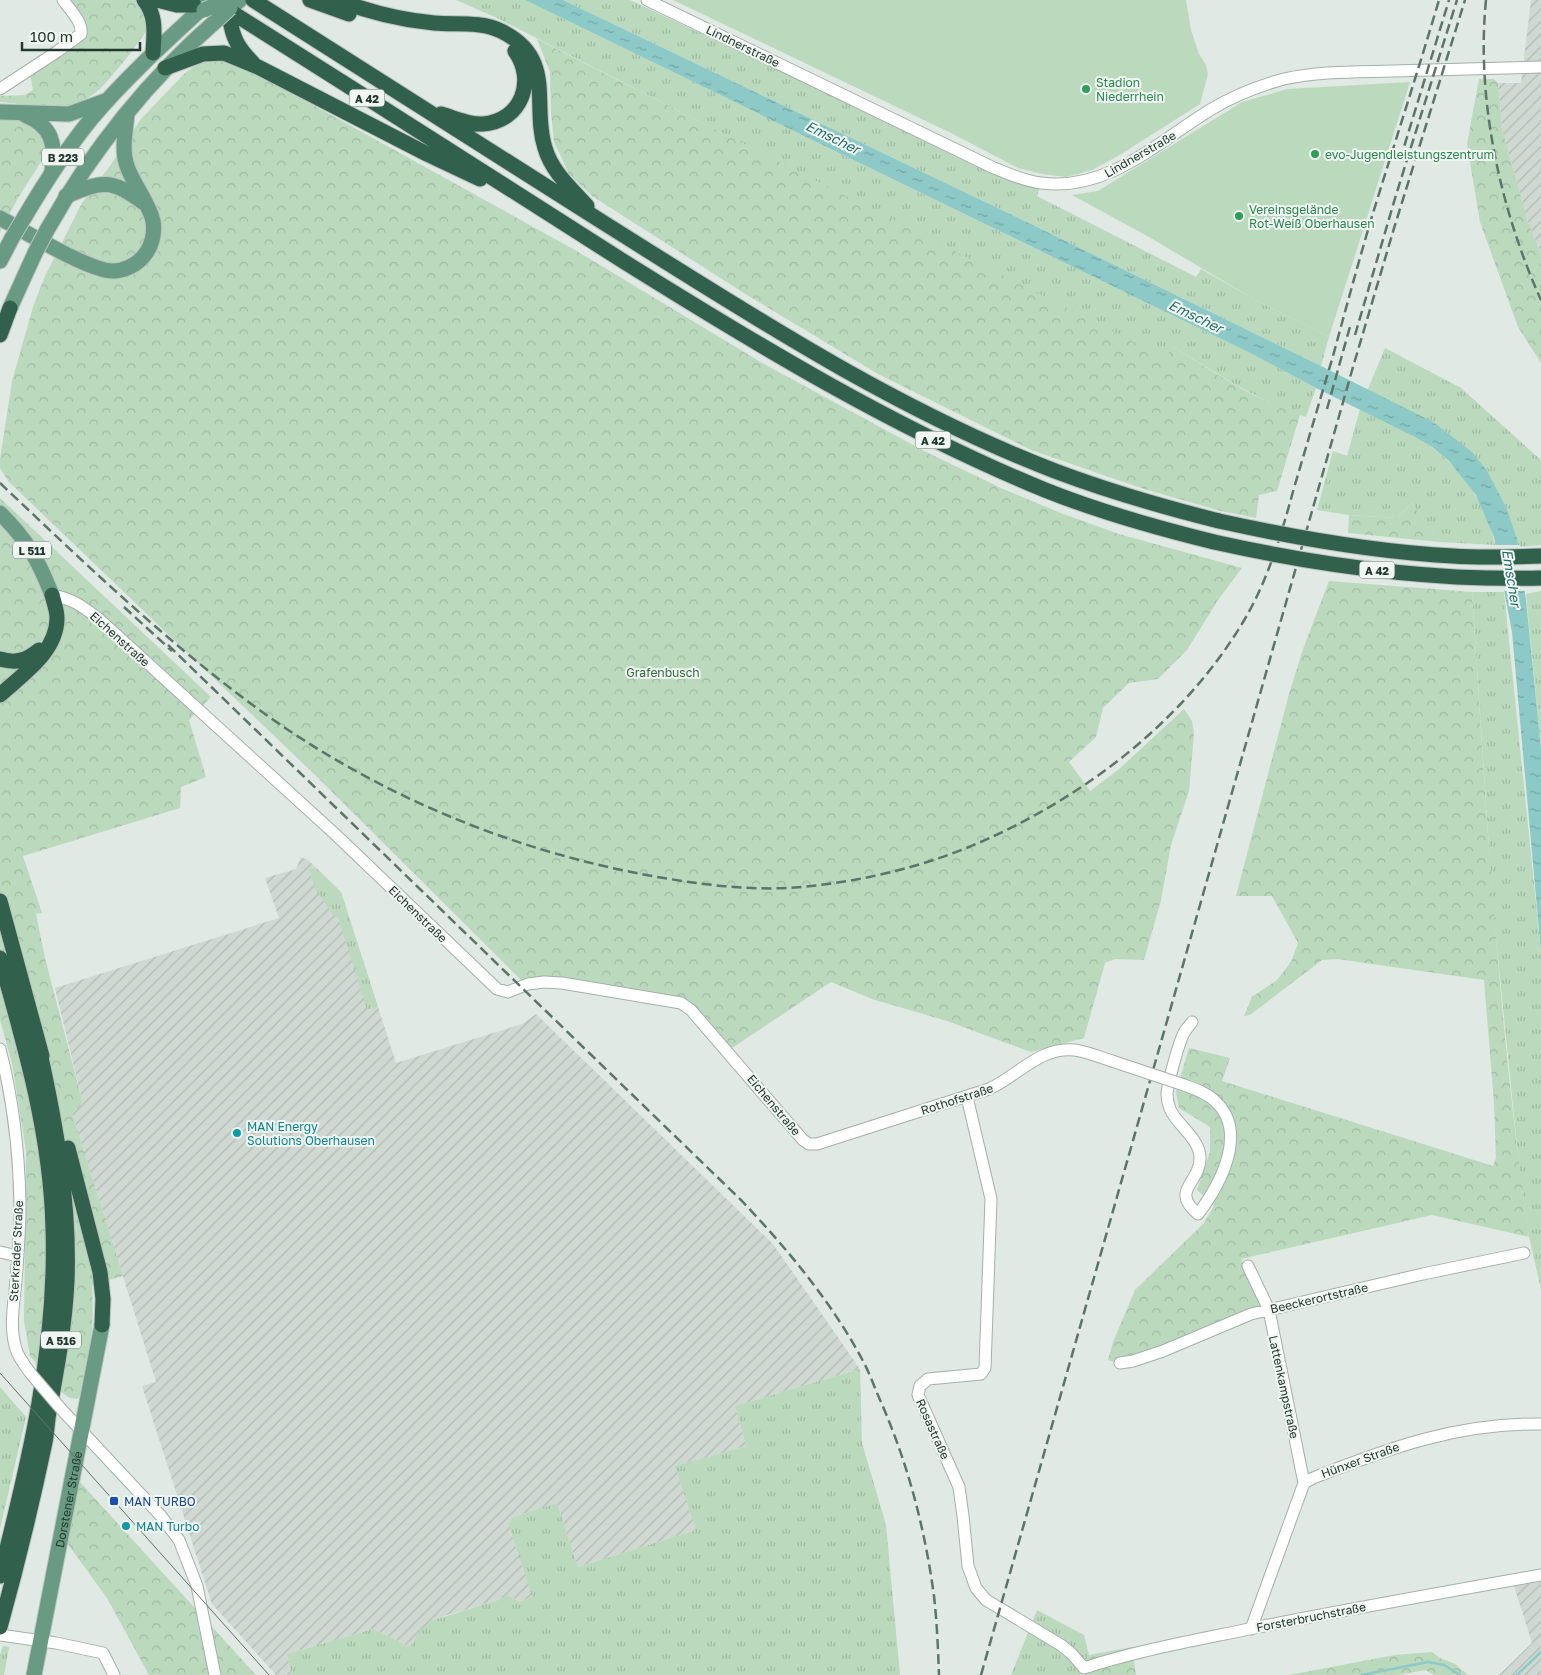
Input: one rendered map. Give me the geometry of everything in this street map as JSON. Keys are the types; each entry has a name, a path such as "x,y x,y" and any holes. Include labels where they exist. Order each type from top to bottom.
{"highway":[{"path":"144,0 151,9 154,22 153,53"},
{"path":"157,0 171,4 202,6"},
{"name":"A 42","path":"253,0 602,222 804,347 915,408 965,432 1054,470 1113,491 1219,522 1311,540 1398,552 1453,556 1541,556"},
{"path":"310,0 363,18 396,26 427,30 477,32 491,36 510,45 522,62 525,76 522,96 510,113 498,120 485,124 471,123 423,108"},
{"path":"338,0 396,17 433,23 484,26 502,32 518,43 530,57 538,75 541,94 541,128 549,160 561,178 602,222"},
{"name":"A 42","path":"202,6 521,196 794,366 905,426 1048,491 1162,529 1308,562 1398,573 1455,577 1541,578"},
{"path":"232,9 239,48 258,67"},
{"path":"166,68 195,56 213,52 224,53 258,67 469,175 521,196"},
{"path":"0,335 10,308"},
{"path":"0,659 13,662 22,660 36,652 45,643 52,627 52,595"},
{"path":"0,695 38,660 51,644 57,618 52,595"},
{"name":"A 516","path":"0,901 39,1048 53,1114 61,1160 66,1223 67,1281 60,1353 45,1439 32,1501 0,1627"},
{"name":"A 516","path":"0,958 27,1056 39,1111 48,1169 54,1236 53,1279 46,1355 30,1447 0,1576"},
{"path":"39,1048 63,1127 100,1272 103,1299 102,1325"}],"main road":[{"name":"B 223","path":"0,261 51,174 78,136 108,99 202,6"},
{"path":"202,6 232,9"},
{"name":"B 223","path":"10,308 47,230 66,196 102,142 184,49 232,9"},
{"path":"0,112 69,114 108,99"},
{"path":"21,113 41,123 50,137 54,160 51,174"},
{"path":"0,218 102,269 115,271 128,268 139,261 150,246 153,226 150,213 126,162 124,151 127,113"},
{"path":"66,196 89,187 106,184 121,188 145,204"},
{"name":"L 511","path":"0,513 29,546 42,569 52,595"},
{"name":"Dorstener Straße","path":"34,1675 102,1325"}],"street":[{"path":"0,89 58,51 80,34 79,23 64,0"},
{"name":"Lindnerstraße","path":"647,0 994,168 1018,178 1041,183 1074,183 1103,176 1126,165 1209,111 1237,96 1284,79 1337,73 1541,67"},
{"name":"Eichenstraße","path":"52,595 66,598 79,604 98,619 335,834 497,989 508,992 528,984 562,982 681,1003 691,1010 803,1140 809,1144"},
{"name":"Rothofstraße","path":"809,1144 817,1144 967,1096 998,1085 1039,1057 1056,1051 1076,1050 1112,1060 1184,1085 1202,1092 1217,1102 1226,1116 1230,1130 1229,1151 1222,1174 1211,1196 1198,1214 1188,1204 1186,1197 1200,1164 1199,1152 1195,1142 1171,1110 1167,1096 1180,1046 1185,1031 1192,1022"},
{"name":"Sterkrader Straße","path":"0,1048 10,1100 17,1154 20,1204 13,1310 13,1337 16,1349 22,1363 32,1375 81,1432 161,1516 179,1540 197,1586 215,1675"},
{"name":"Rosastraße","path":"967,1096 991,1199 984,1368 980,1374 928,1379 920,1386 918,1395 961,1494 968,1566 976,1588 982,1597 995,1606 1062,1645 1072,1654 1083,1672"},
{"path":"0,1252 18,1256"},
{"name":"Beeckerortstraße","path":"1120,1363 1133,1362 1163,1351 1251,1314 1423,1274 1524,1253"},
{"name":"Lattenkampstraße","path":"1248,1266 1268,1310 1304,1483"},
{"name":"Hünxer Straße","path":"1304,1483 1382,1451 1453,1431 1493,1426 1541,1424"},
{"path":"1251,1629 1304,1483"},
{"name":"Forsterbruchstraße","path":"1083,1672 1121,1657 1251,1629 1429,1594 1541,1575"},
{"path":"0,1635 40,1642 56,1642 103,1653 114,1675"}],"shaded area":[{"path":"1531,0 1541,0 1541,254 1528,222 1502,129 1498,83 1521,83"},
{"name":"MAN Energy Solutions Oberhausen","path":"301,857 308,860 341,892 396,1063 522,1024 536,1014 773,1244 860,1369 735,1406 746,1446 676,1466 696,1530 578,1567 557,1503 513,1517 510,1521 510,1529 532,1597 520,1602 508,1595 498,1600 444,1616 415,1638 410,1647 373,1629 287,1654 292,1675 276,1675 212,1604 142,1386 156,1382 72,1113 83,1104 55,988 279,918 265,878 296,869"},
{"path":"1541,1579 1541,1675 1499,1675 1532,1643 1513,1583"}],"green space":[{"path":"68,0 135,0 144,12 147,28 134,49 97,92 84,100 64,106 37,106 0,102 0,96 25,95 33,90 30,74 80,40"},
{"path":"456,0 525,0 1250,353 1316,388 1306,417 1279,408 1236,385 1173,347 1166,359 497,18"},
{"path":"563,0 630,0 891,123 985,170 1039,189 1037,196 1196,277 1201,269 1252,298 1329,337 1321,366 1004,211"},
{"name":"Stadion Niederrhein","path":"673,0 1186,0 1191,30 1208,74 1200,104 1118,156 1092,170 1066,177 1042,174 1018,168 953,134"},
{"path":"537,39 1165,358 1173,347 1219,376 1267,402 1300,415 1277,491 1259,495 1256,518 1221,511 1144,489 1031,450 878,374 747,295 592,196 569,174 554,142 550,72"},
{"name":"Grafenbusch","path":"208,56 241,65 575,250 764,364 926,452 1001,488 1063,514 1119,534 1242,568 1218,600 1187,650 1158,679 1129,683 1103,708 1096,737 1069,762 1090,791 1118,770 1184,709 1192,721 1194,733 1189,791 1171,845 1161,900 1144,960 1115,959 1105,963 1084,1038 1031,1052 947,1021 872,999 831,982 732,1048 682,998 561,978 521,980 314,774 8,481 0,468 0,459 12,381 33,307 45,276 82,203 110,166 141,119 185,73"},
{"path":"1479,79 1494,79 1498,83 1502,129 1528,222 1541,254 1541,363 1518,327 1480,222 1467,144"},
{"name":"Vereinsgelände Rot-Weiß Oberhausen","path":"1410,82 1329,337 1252,298 1149,237 1072,195 1098,191 1242,102 1288,89"},
{"path":"0,118 18,119 36,124 46,138 46,154 18,198 0,232"},
{"path":"1385,348 1461,388 1541,460 1541,545 1518,547 1507,509 1368,389"},
{"path":"1360,409 1423,442 1454,466 1480,503 1492,531 1495,545 1440,542 1412,503 1397,518 1349,515 1317,510 1333,451 1347,456"},
{"path":"0,498 211,697 189,720 206,777 181,787 180,808 23,856 42,913 36,914 45,958 83,1104 72,1113 123,1276 92,1285 93,1320 91,1342 85,1376 78,1399 70,1398 61,1392 30,1356 24,1321 26,1151 12,1063 0,1020"},
{"path":"1412,503 1440,542 1348,533 1349,515 1397,518"},
{"path":"1329,581 1472,592 1501,996 1518,1157 1529,1237 1432,1215 1241,1259 1261,1305 1117,1363 1108,1360 1113,1342 1135,1290 1204,1223 1214,1206 1197,1190 1210,1152 1210,1127 1179,1108 1176,1092 1189,1048 1230,1058 1222,1081 1493,1166 1496,1158 1494,1103 1484,980 1337,959 1322,960 1250,1015 1244,1016 1252,997 1277,980 1291,962 1298,943 1272,896 1236,896 1289,694 1303,649"},
{"path":"1541,591 1541,749 1526,594"},
{"path":"1472,592 1504,592 1541,952 1541,1289 1529,1237 1520,1175 1493,909"},
{"path":"316,868 341,892 378,1007 367,1010 338,917 334,916 316,891 309,869"},
{"path":"860,1369 862,1443 886,1525 900,1675 292,1675 287,1654 373,1629 410,1647 420,1630 431,1621 498,1600 508,1595 520,1602 532,1597 510,1529 509,1523 513,1517 557,1503 578,1567 696,1530 675,1466 746,1446 735,1406"},
{"path":"0,1387 26,1417 0,1529"},
{"path":"79,1481 256,1675 149,1675 107,1598 67,1543"},
{"path":"1037,1610 1084,1635 1089,1655 1088,1675 1011,1675"},
{"path":"3,1646 9,1647 4,1675 0,1675 0,1655"},
{"path":"1132,1647 1136,1675 1088,1675 1089,1655"},
{"path":"1432,1652 1440,1658 1455,1664 1468,1675 1434,1675 1425,1670 1399,1675 1289,1675 1395,1655"}],"water":[{"name":"Emscher","path":"525,0 563,0 1004,211 1321,366 1433,422 1472,452 1487,471 1507,509 1517,539 1526,600 1541,749 1541,952 1512,632 1494,537 1476,495 1449,461 1432,447 1413,436 1250,353"}],"pier":[{"path":"1493,545 1520,545 1528,591 1501,591"}],"waterway":[{"path":"1517,1675 1541,1652"},
{"path":"1362,1675 1428,1662 1444,1665 1460,1675"}],"tram line":[{"path":"0,1373 269,1675"}],"railway":[{"path":"0,483 116,592 176,644 238,694 284,727 333,758 383,785 434,810 487,831 541,849 596,864 669,879 737,887 789,888 842,882 894,871 945,856 994,836 1068,796 1136,746 1168,717 1197,686 1223,653 1246,617 1262,586 1280,538 1373,213 1439,0"},
{"path":"1400,160 1449,0"},
{"path":"1355,335 1396,195 1457,0"},
{"path":"981,1675 1353,367 1465,0"},
{"path":"1486,0 1485,76 1494,153 1514,229 1526,265 1541,300"},
{"path":"1327,409 1351,323"},
{"path":"124,607 172,651"},
{"path":"168,645 742,1201 776,1238 823,1297 866,1366 891,1425 907,1473 926,1546 934,1596 939,1675"}],"place":[{"name":"Stadion Niederrhein","path":"1086,89"},
{"name":"evo-Jugendleistungszentrum","path":"1315,154"},
{"name":"Vereinsgelände Rot-Weiß Oberhausen","path":"1239,216"},
{"name":"MAN Energy Solutions Oberhausen","path":"237,1133"},
{"name":"MAN TURBO","path":"114,1501"},
{"name":"MAN Turbo","path":"126,1526"}]}
